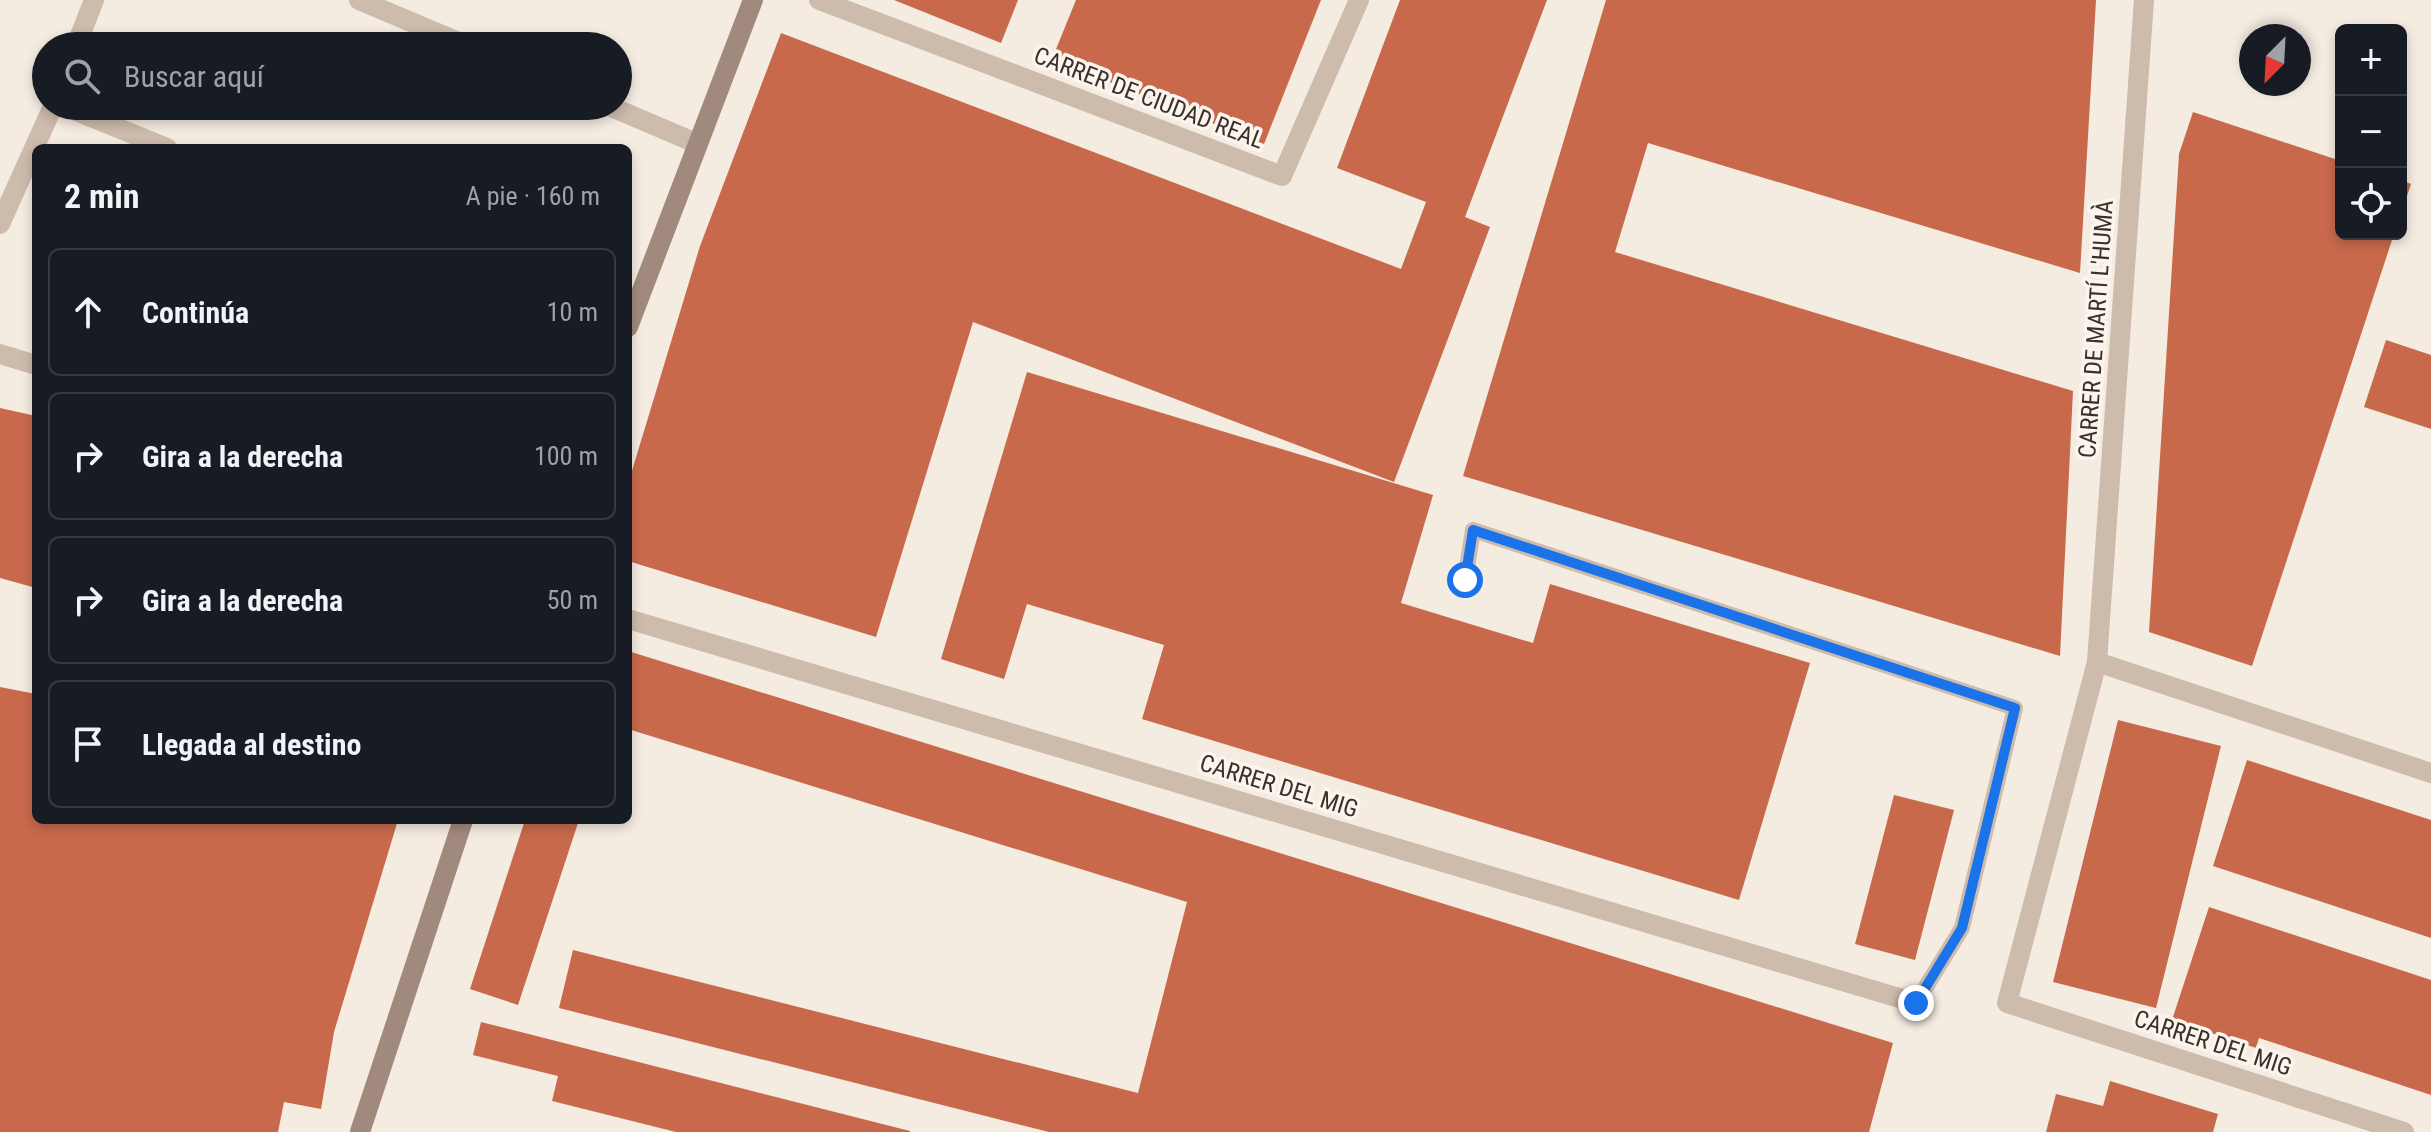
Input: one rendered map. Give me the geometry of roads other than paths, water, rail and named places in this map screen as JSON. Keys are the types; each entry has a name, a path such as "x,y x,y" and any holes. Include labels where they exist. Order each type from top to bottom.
{"street":[{"path":"81,32 94,0"},
{"path":"359,0 435,32"},
{"path":"632,316 753,0"},
{"name":"CARRER DE CIUDAD REAL","path":"819,0 1282,176 1359,0"},
{"name":"CARRER DE MARTÍ L'HUMÀ","path":"2007,1003 2097,662 2144,0"},
{"path":"632,116 696,143"},
{"path":"36,144 47,120"},
{"path":"98,120 157,144"},
{"path":"0,224 32,153"},
{"path":"0,354 32,364"},
{"name":"CARRER DEL MIG","path":"632,620 1916,1003"},
{"path":"2097,662 2431,773"},
{"path":"360,1132 462,824"},
{"name":"CARRER DEL MIG","path":"2007,1003 2404,1132"}],"lane":[{"path":"1465,580 1473,530 2015,708 1962,928 1916,1003"}]}
